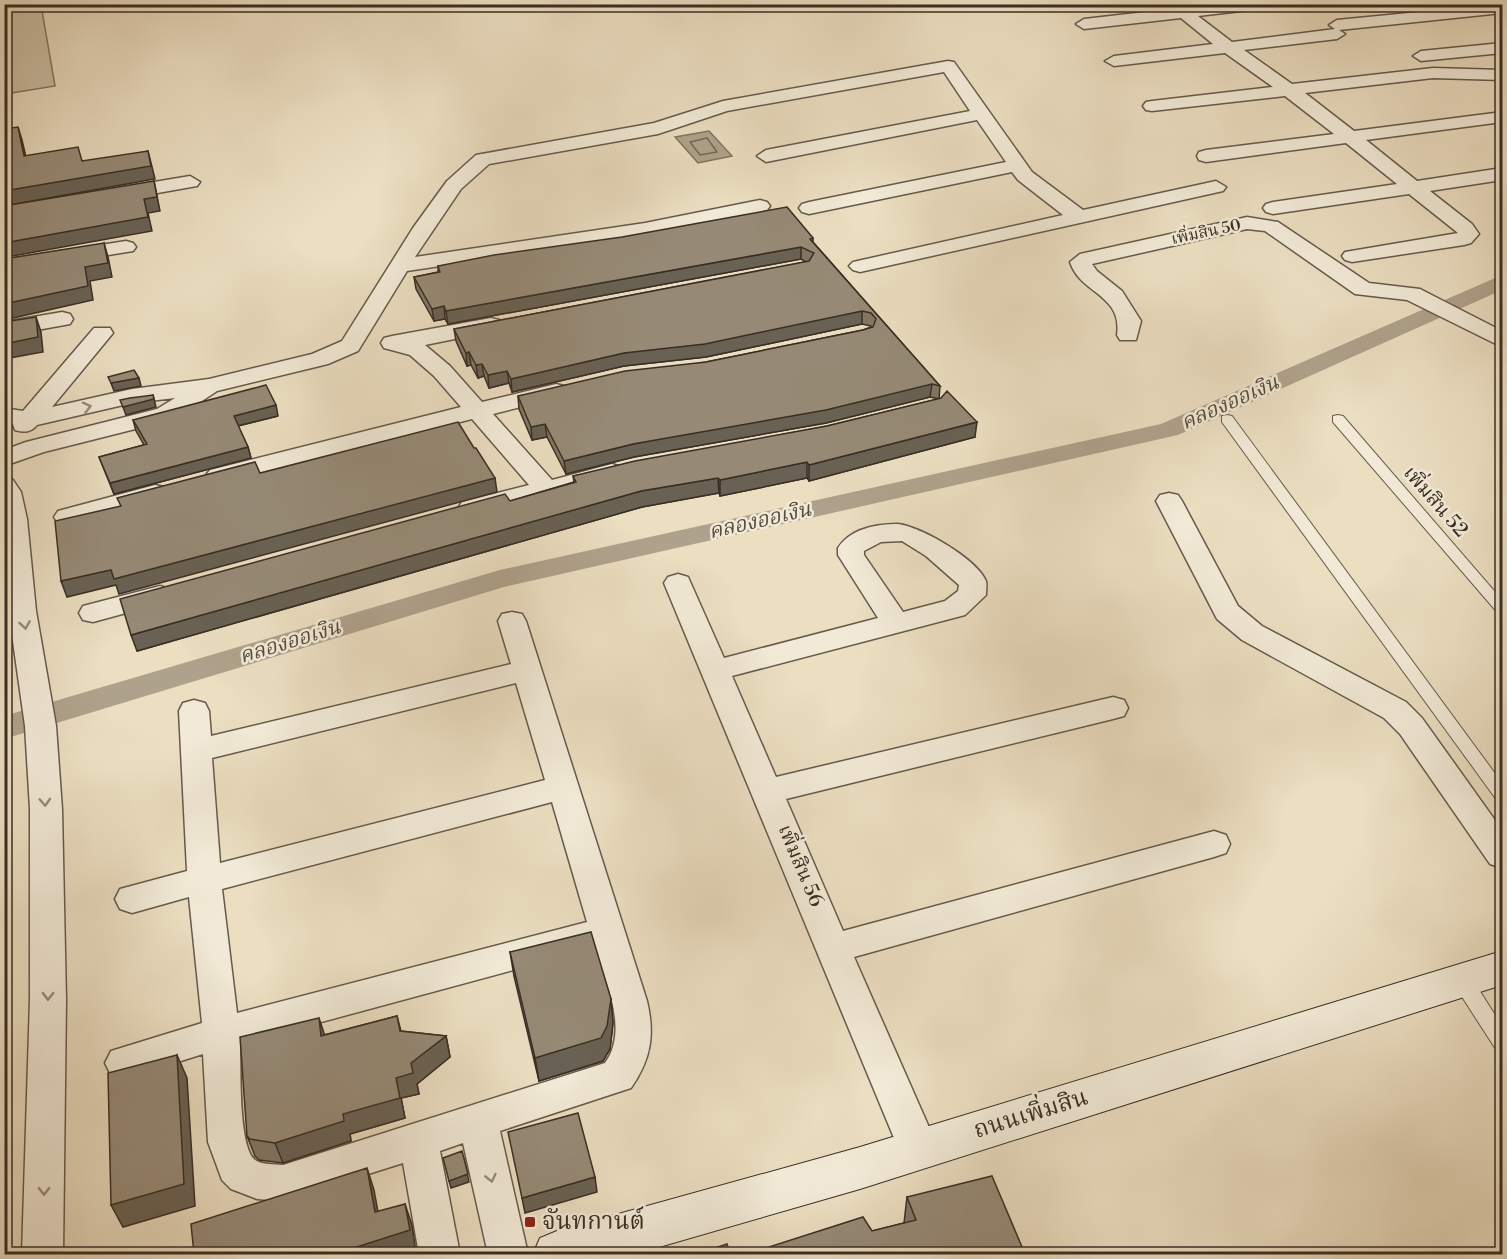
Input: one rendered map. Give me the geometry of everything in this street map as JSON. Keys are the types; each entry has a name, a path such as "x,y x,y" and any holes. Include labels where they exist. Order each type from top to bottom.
{"street":[{"path":"1084,24 1180,8 1258,4"},
{"path":"1180,8 1226,46 1288,89 1465,228 1469,234 1464,239 1352,256"},
{"path":"1114,61 1337,30 1451,9 1503,8"},
{"path":"1451,9 1496,38"},
{"path":"1403,58 1496,38"},
{"path":"4,415 30,419 132,396 210,386 337,354 350,346 357,337 398,266 454,185 483,159 658,128 723,106 944,60 1025,176 1080,218"},
{"path":"1152,106 1433,73 1503,75"},
{"path":"1396,79 1503,84"},
{"path":"766,156 982,114"},
{"path":"1206,156 1503,117"},
{"path":"809,208 1018,165"},
{"path":"1273,208 1503,174"},
{"path":"97,197 190,182"},
{"path":"860,266 1216,187"},
{"path":"398,266 645,229 760,206"},
{"name":"เพิ่มสิน 50","path":"1128,335 1130,321 1112,292 1090,277 1082,269 1081,262 1087,258 1247,223 1271,226 1363,289 1412,294 1494,335"},
{"path":"4,266 126,247"},
{"path":"4,329 62,319"},
{"path":"396,344 510,321"},
{"path":"4,454 14,437 102,333"},
{"path":"357,337 418,350 442,371 546,489"},
{"path":"4,459 35,447 166,414 210,386"},
{"path":"67,517 476,410 579,386"},
{"path":"448,514 634,467"},
{"path":"4,485 9,490 14,518 20,594 42,743 50,917 43,1254"},
{"path":"1169,501 1227,612 1252,633 1395,710 1411,726 1503,855"},
{"name":"เพิ่มสิน 56","path":"678,583 919,1149"},
{"path":"93,613 185,588"},
{"path":"194,711 204,880 221,1033 227,1142 235,1167 252,1180 282,1183 618,1076 632,1058 635,1026 512,621"},
{"path":"715,669 896,624"},
{"path":"196,751 527,670"},
{"path":"768,791 1113,708"},
{"path":"132,899 562,787"},
{"path":"835,948 1214,844"},
{"path":"124,1063 221,1033 606,931"},
{"name":"ถนนเพิ่มสิน","path":"557,1254 919,1149 1503,968"},
{"path":"478,1121 508,1254"},
{"path":"418,1139 439,1254"}],"lane":[{"path":"1227,419 1503,795"},
{"name":"เพิ่มสิน 52","path":"1338,419 1503,609"},
{"path":"1462,980 1503,1042"}],"shaded area":[{"path":"5,4 41,5 55,86 5,94"}],"water":[{"path":"709,131 732,156 698,163 675,137"}],"building":[{"path":"18,127 24,156 78,147 82,161 148,151 151,166 4,191 4,129"},
{"path":"154,181 157,197 144,199 148,217 4,243 4,206"},
{"path":"787,207 813,238 810,239 940,386 932,384 826,410 633,444 564,461 545,424 531,427 518,396 625,371 706,362 863,330 873,327 876,319 871,313 862,311 705,344 624,353 511,379 507,371 488,375 482,364 476,365 469,352 466,353 454,329 809,261 814,253 801,247 446,311 444,306 432,309 414,277 440,272 438,266 494,255 622,237"},
{"path":"104,243 108,263 85,267 88,286 4,304 4,259"},
{"path":"36,317 38,337 4,344 4,322"},
{"path":"134,370 139,378 111,383 108,377"},
{"path":"266,385 276,405 234,416 248,447 110,483 99,457 147,444 133,420"},
{"path":"947,391 977,422 809,465 807,462 720,480 718,478 641,491 131,635 120,599 505,494 510,501 576,482 573,476 635,461 827,426 941,398"},
{"path":"153,395 154,399 123,407 120,400 130,398"},
{"path":"458,422 495,478 114,579 111,570 61,581 55,521 121,506 117,498 255,462 260,473"},
{"path":"591,932 611,999 607,1026 601,1038 535,1058 510,952"},
{"path":"397,1016 400,1031 446,1036 411,1063 413,1073 396,1078 400,1098 343,1114 344,1121 275,1143 250,1139 247,1136 240,1037 319,1018 321,1036"},
{"path":"177,1055 184,1184 111,1205 108,1073"},
{"path":"578,1113 595,1177 522,1198 508,1132"},
{"path":"462,1151 468,1174 449,1181 443,1158"},
{"path":"367,1168 375,1212 405,1204 410,1230 335,1254 194,1254 191,1224"},
{"path":"992,1176 1025,1254 747,1254 863,1217 872,1231 916,1220 907,1197"},
{"path":"727,1244 730,1254 697,1254"}],"waterway":[{"name":"คลองออเงิน","path":"4,728 57,710 500,579 1169,430 1502,282"}],"place":[{"name":"จันทกานต์","path":"530,1222"}]}
